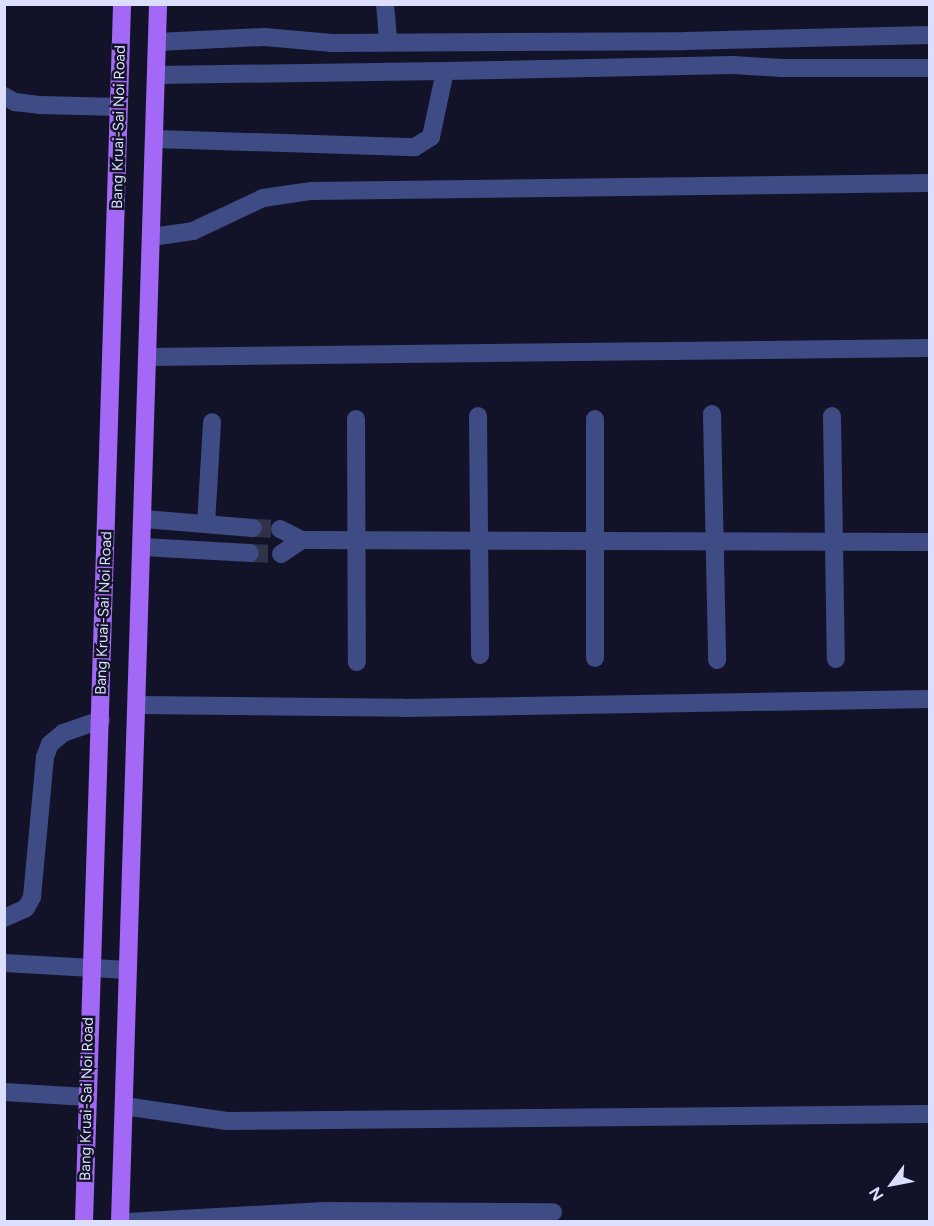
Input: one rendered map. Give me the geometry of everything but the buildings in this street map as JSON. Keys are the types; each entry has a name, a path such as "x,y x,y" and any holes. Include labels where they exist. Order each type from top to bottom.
{"main road":[{"name":"Bang Kruai-Sai Noi Road","path":"84,1221 90,970 101,720 122,4"},
{"path":"120,1221 144,519 158,4"}],"street":[{"path":"385,4 388,41"},
{"path":"158,42 265,37 332,43 674,41 930,35"},
{"path":"157,75 733,64 782,68 930,68"},
{"path":"154,139 415,147 431,137 445,71"},
{"path":"4,96 15,102 39,105 119,107"},
{"path":"152,237 193,231 263,198 311,191 930,183"},
{"path":"148,357 930,348"},
{"path":"712,414 717,660"},
{"path":"478,416 477,542 480,655"},
{"path":"832,416 836,659"},
{"path":"595,418 595,658"},
{"path":"356,419 357,662"},
{"path":"206,524 213,422"},
{"path":"144,519 253,528"},
{"path":"280,529 302,540 930,542"},
{"path":"281,554 302,540"},
{"path":"143,547 250,553"},
{"path":"137,705 404,708 930,699"},
{"path":"4,918 26,908 32,897 45,757 50,744 63,733 101,720"},
{"path":"4,963 90,970 128,970"},
{"path":"4,1092 30,1096 87,1096"},
{"path":"124,1106 227,1121 930,1114"},
{"path":"128,1221 325,1211 553,1212"}],"tunnel":[{"path":"253,528 280,529"},
{"path":"250,553 281,554"}]}
